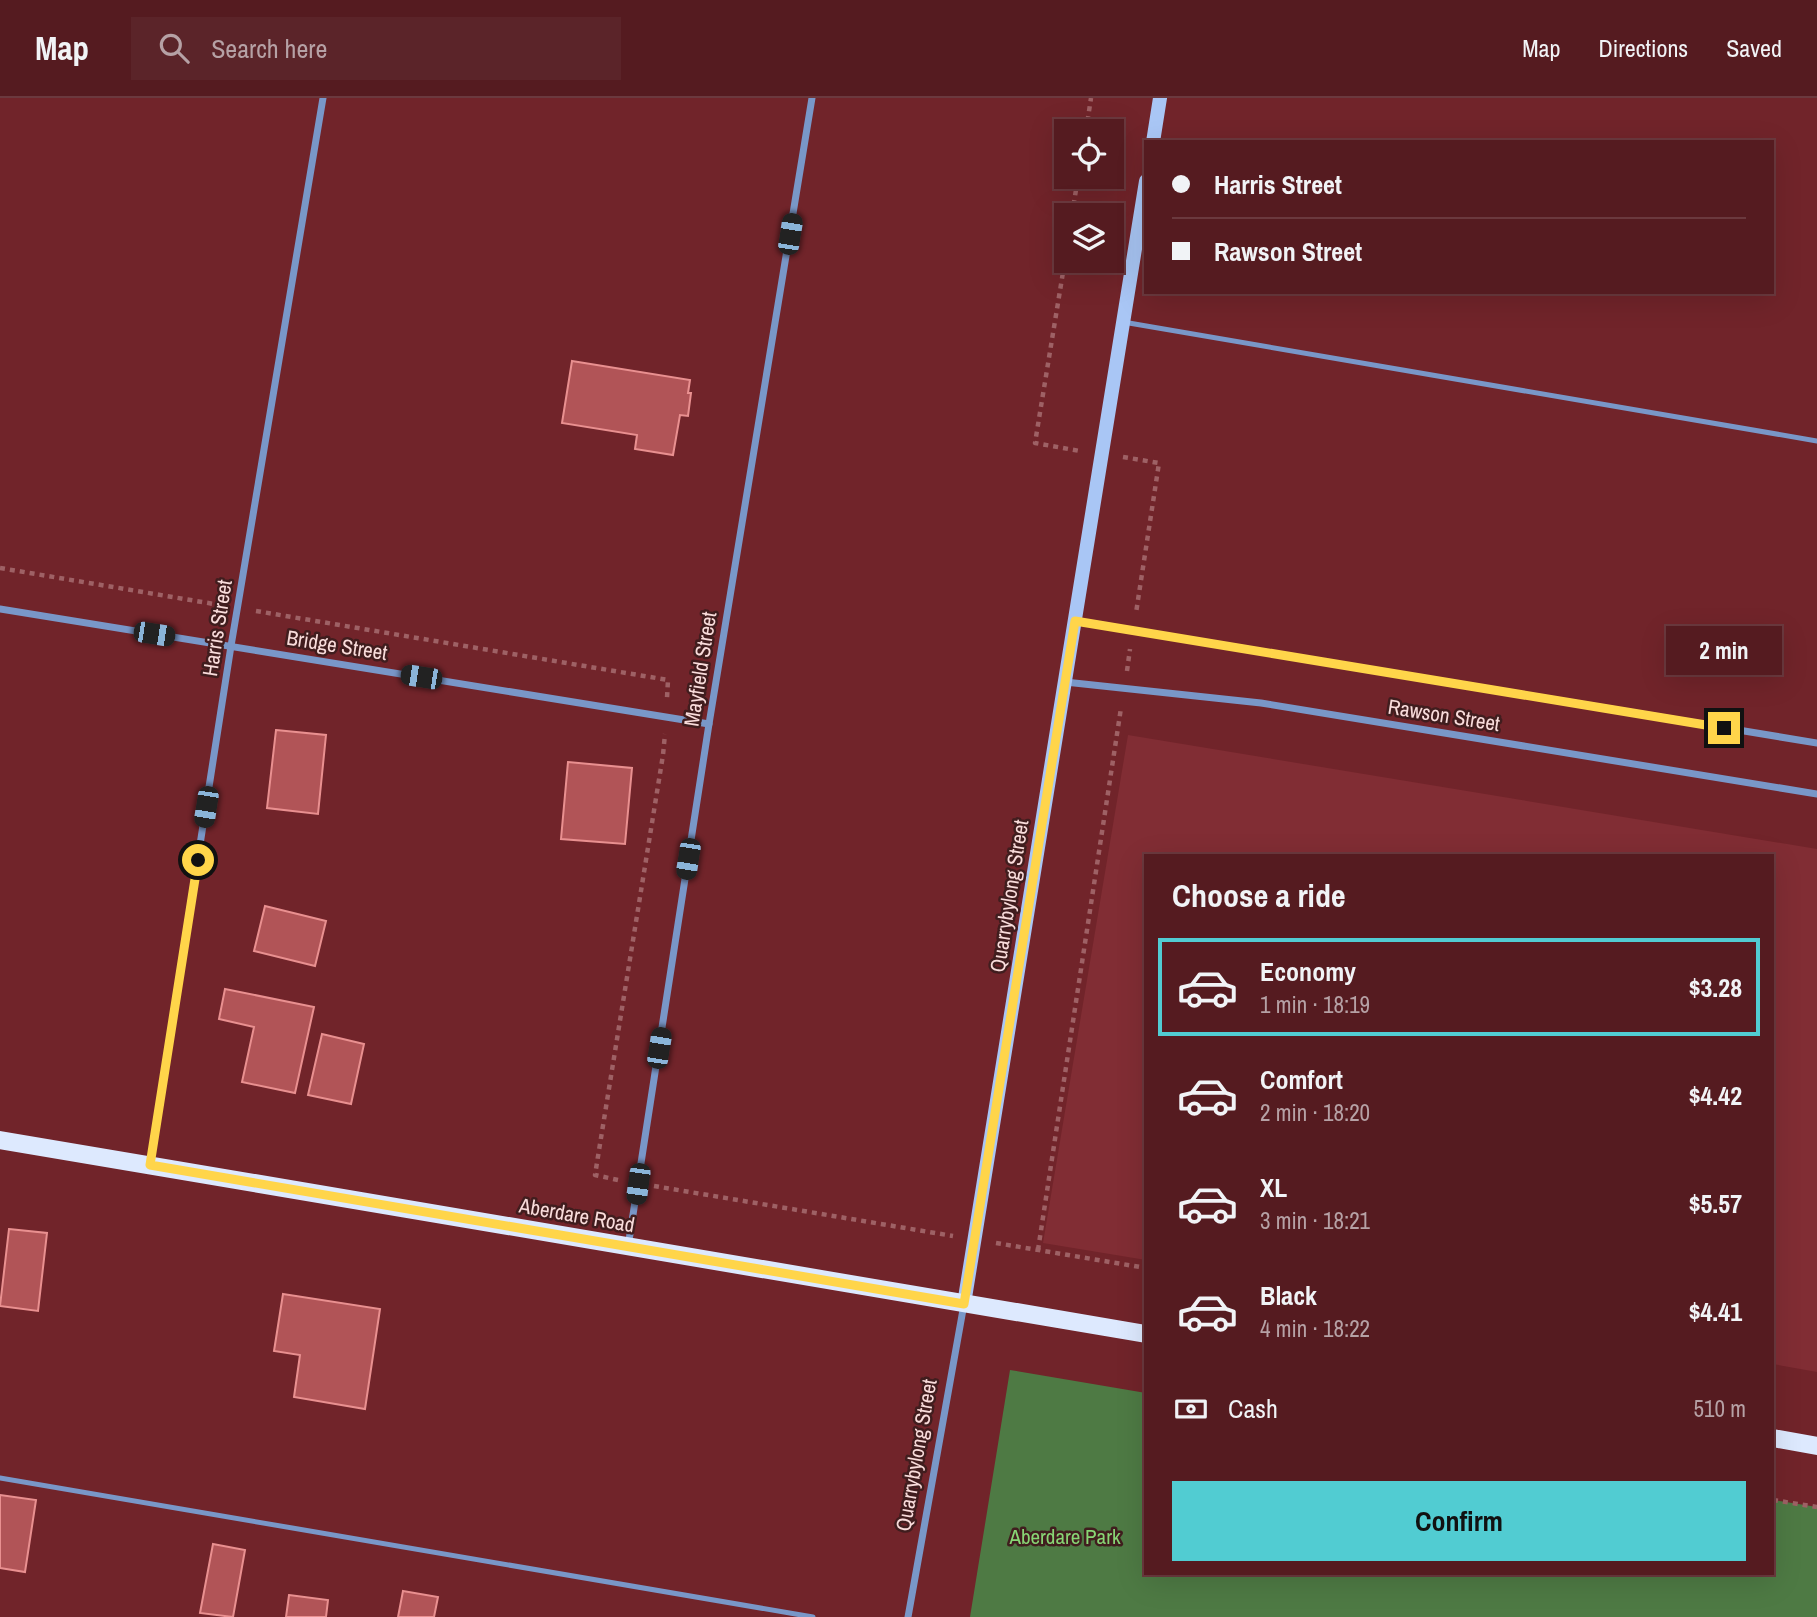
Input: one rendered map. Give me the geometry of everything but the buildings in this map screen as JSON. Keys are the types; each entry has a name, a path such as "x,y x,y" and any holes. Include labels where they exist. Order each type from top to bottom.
{"main road":[{"name":"Aberdare Road","path":"0,1140 1144,1334"},
{"path":"1774,1438 1817,1446"}],"street":[{"name":"Harris Street","path":"150,1165 237,608 323,98"},
{"name":"Mayfield Street","path":"628,1247 709,724 812,98"},
{"path":"1153,140 1160,98"},
{"name":"Quarrybylong Street","path":"908,1617 975,1239 1144,194"},
{"name":"Bridge Street","path":"0,608 709,724"},
{"name":"Rawson Street","path":"1075,621 1817,743"},
{"name":"Rawson Street","path":"1065,682 1261,703 1817,794"}],"lane":[{"path":"1124,322 1817,441"},
{"path":"0,1478 813,1617"}],"path":[{"path":"1088,119 1091,98"},
{"path":"1035,443 1063,273"},
{"path":"1038,1250 1159,463"},
{"path":"0,568 668,680"},
{"path":"663,755 594,1175 1144,1268"},
{"path":"1774,1500 1817,1507"}],"shaded area":[{"path":"1128,735 1817,849 1817,1372 1774,1364 1774,854 1144,854 1144,1260 1043,1243"}],"green space":[{"name":"Aberdare Park","path":"1010,1370 1144,1393 1144,1575 1774,1575 1774,1500 1817,1507 1817,1617 970,1617"}],"route":[{"path":"198,860 150,1165 964,1304 1075,621 1724,728"}]}
